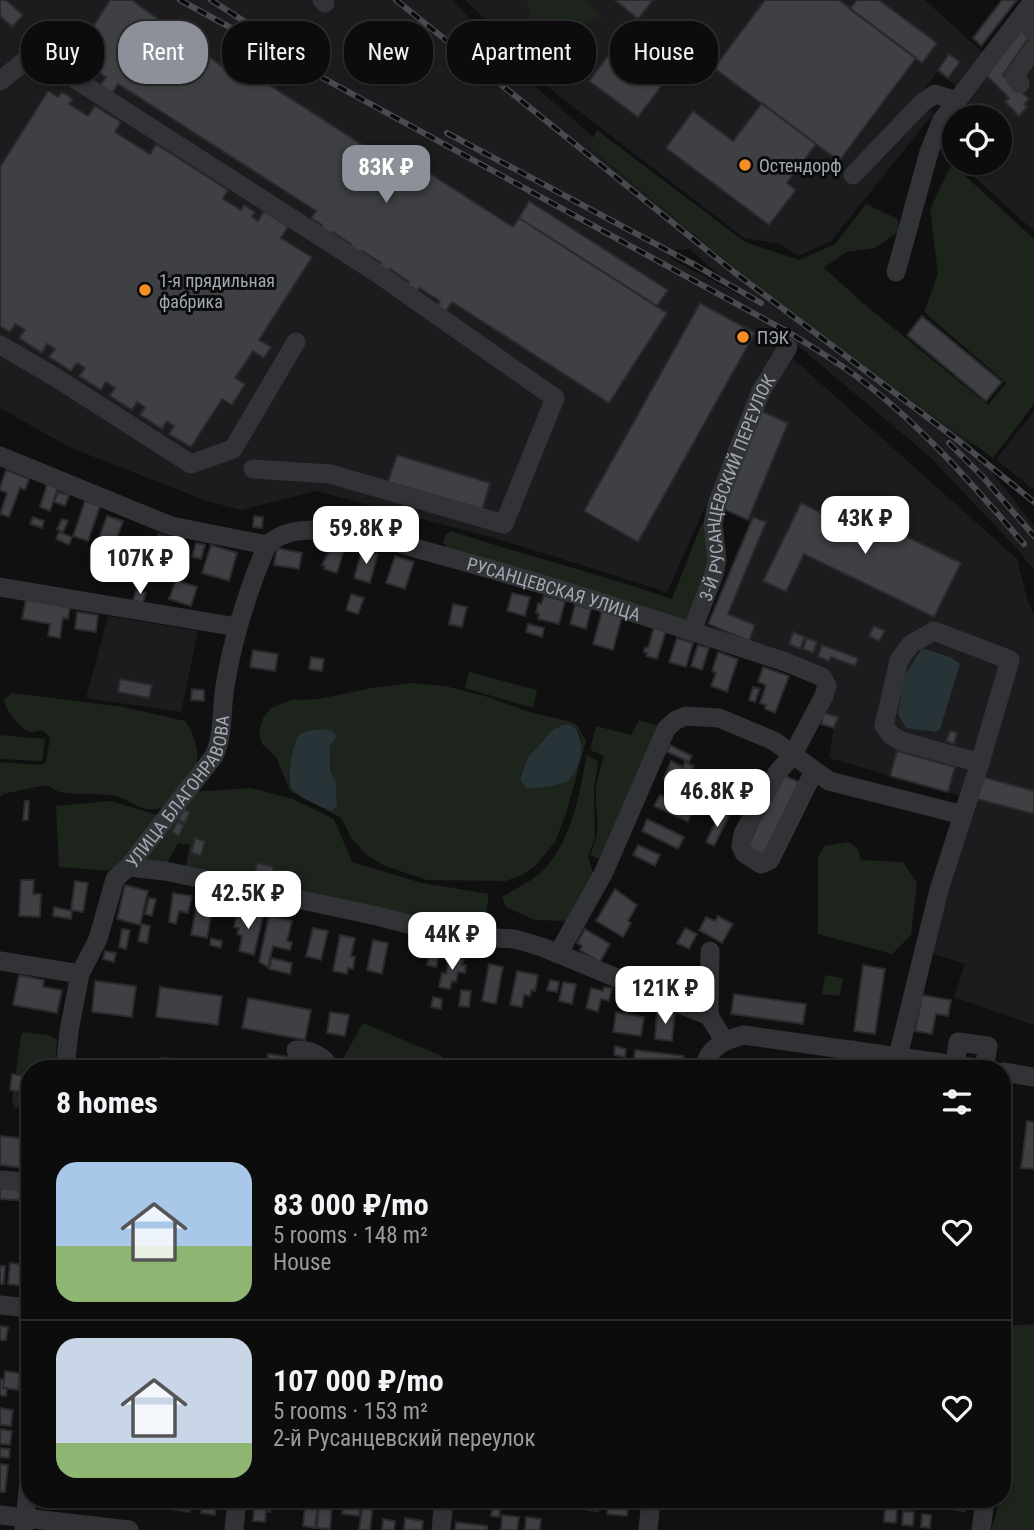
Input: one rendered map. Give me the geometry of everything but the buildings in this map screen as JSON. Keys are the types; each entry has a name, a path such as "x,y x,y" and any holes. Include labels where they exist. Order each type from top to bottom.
{"street":[{"path":"896,272 929,152 942,120 1027,24 1034,1"},
{"path":"1020,84 1014,77 1034,48"},
{"path":"0,81 26,60 61,70 377,273 555,398 504,524 330,474 253,469"},
{"path":"853,175 935,94 957,101"},
{"path":"0,345 191,464 233,449 296,342"},
{"name":"3-Й РУСАНЦЕВСКИЙ ПЕРЕУЛОК","path":"692,631 717,560 713,524 717,503 761,391 788,347"},
{"path":"0,456 171,526 267,545"},
{"name":"РУСАНЦЕВСКАЯ УЛИЦА","path":"267,545 277,536 292,532 318,530 358,533 539,582 786,662 822,677 827,685 824,696 792,756"},
{"name":"УЛИЦА БЛАГОНРАВОВА","path":"66,1060 80,974 98,939 115,879 128,867 219,747 225,687 237,627 267,545"},
{"path":"0,587 237,627"},
{"path":"898,1056 939,890 980,763 1010,660 934,631 911,643 899,660 884,726 891,735 901,741 980,763"},
{"path":"558,954 604,872 666,730 686,716 719,718 774,741 829,781 962,815"},
{"path":"792,756 777,773 743,834 741,846 750,859 761,864 770,860 814,771"},
{"path":"128,867 165,871 459,936 515,939 709,1016"},
{"path":"710,951 709,1016 724,1040"},
{"path":"0,961 80,974"},
{"path":"706,1060 713,1049 724,1040 744,1035 852,1060 898,1056 923,1060"},
{"path":"296,1050 314,1051 325,1060"},
{"path":"1011,1073 1034,1077"},
{"path":"0,1180 21,1181"},
{"path":"0,1305 21,1307"},
{"path":"234,1530 236,1508"},
{"path":"441,1530 443,1508"},
{"path":"648,1530 650,1508"},
{"path":"981,1530 984,1508"},
{"path":"0,1515 24,1524 130,1530"}],"shaded area":[{"path":"0,0 452,0 472,21 447,21 447,84 533,84 718,246 962,434 1034,526 1034,570 930,457 783,333 667,592 505,541 316,491 241,510 207,501 71,448 0,408","holes":["690,249 743,297 670,258 675,250"]},
{"path":"465,0 925,0 982,52 956,86 937,72 917,99 934,113 831,241 798,256 780,244 744,238 554,92 548,84 596,84 596,21 487,21"},
{"path":"526,0 586,0 602,17 593,21 531,21"},
{"path":"1034,8 1034,231 972,175 1012,175 1012,105 960,105"},
{"path":"597,130 745,242 799,260 835,244 866,204 898,219 898,232 875,248 846,252 824,268 988,405 1006,383 924,312 938,274 930,209 947,175 964,175 1034,239 1034,404 993,458 886,383 757,286 589,146"},
{"path":"790,356 1017,559 1034,615 1034,1025 954,997 965,964 931,953 975,800 829,758 834,729 821,724 836,678 709,624 751,521 721,508 761,411"},
{"path":"1034,411 1034,490 996,460"},
{"path":"702,523 711,529 713,562 691,623 638,604 447,551 443,542 446,534 451,531 672,599"},
{"path":"108,616 198,631 181,712 86,698"},
{"path":"922,648 950,657 960,664 940,729 936,732 906,728 898,714 904,677"},
{"path":"469,672 537,690 533,708 465,688"},
{"path":"412,683 445,686 488,697 529,712 572,722 578,726 586,741 566,814 555,842 536,865 522,875 506,881 427,880 385,866 368,856 352,839 341,818 290,791 276,757 262,744 259,732 263,718 271,708 292,700 319,699","holes":["567,724 579,732 582,742 557,785 524,785 521,777 530,755","301,734 337,736 330,746 330,771 337,795 337,806 331,811 290,786 294,745"]},
{"path":"12,693 123,707 185,721 197,747 196,766 187,782 167,806 158,809 145,809 115,796 60,792 46,785 3,794 0,797 0,762 40,765 46,762 50,738 43,730 31,732 14,719 4,699"},
{"path":"639,720 657,726 602,860 590,855 596,837 596,789 604,756 590,750 596,726 631,735"},
{"path":"567,724 574,728 581,741 580,758 574,774 561,783 527,788 521,777 528,757 554,729"},
{"path":"325,729 337,736 330,746 330,771 336,783 337,806 331,811 305,799 290,785 292,754 296,740 307,731"},
{"path":"0,735 45,739 42,761 0,759"},
{"path":"587,755 598,761 594,789 595,838 588,857 595,880 568,921 535,920 506,907 502,897 538,875 556,854 574,814"},
{"path":"251,788 293,799 334,819 352,862 422,883 489,894 483,934 219,872 217,878 185,871 190,845 178,843 165,867 150,865 146,857 193,792"},
{"path":"111,801 157,815 112,871 59,867 56,806"},
{"path":"849,842 858,849 861,860 903,862 917,883 911,935 892,954 818,934 818,857 824,846"},
{"path":"825,975 843,978 840,996 822,994"},
{"path":"363,1023 442,1056 443,1060 342,1060"},
{"path":"24,1032 49,1035 57,1040 56,1060 21,1060 21,1109 15,1108 12,1100 21,1035"},
{"path":"1034,1324 1034,1530 991,1530 998,1508 1011,1508 1011,1325"}],"railway":[{"path":"180,0 788,332 834,361 905,416 1024,544"},
{"path":"211,0 244,21"},
{"path":"396,0 734,272 959,441 1034,502"},
{"path":"447,133 761,303"},
{"path":"949,443 1034,536"}],"place":[{"name":"Остендорф","path":"745,165"},
{"name":"1-я прядильная фабрика","path":"145,290"},
{"name":"ПЭК","path":"743,337"}]}
